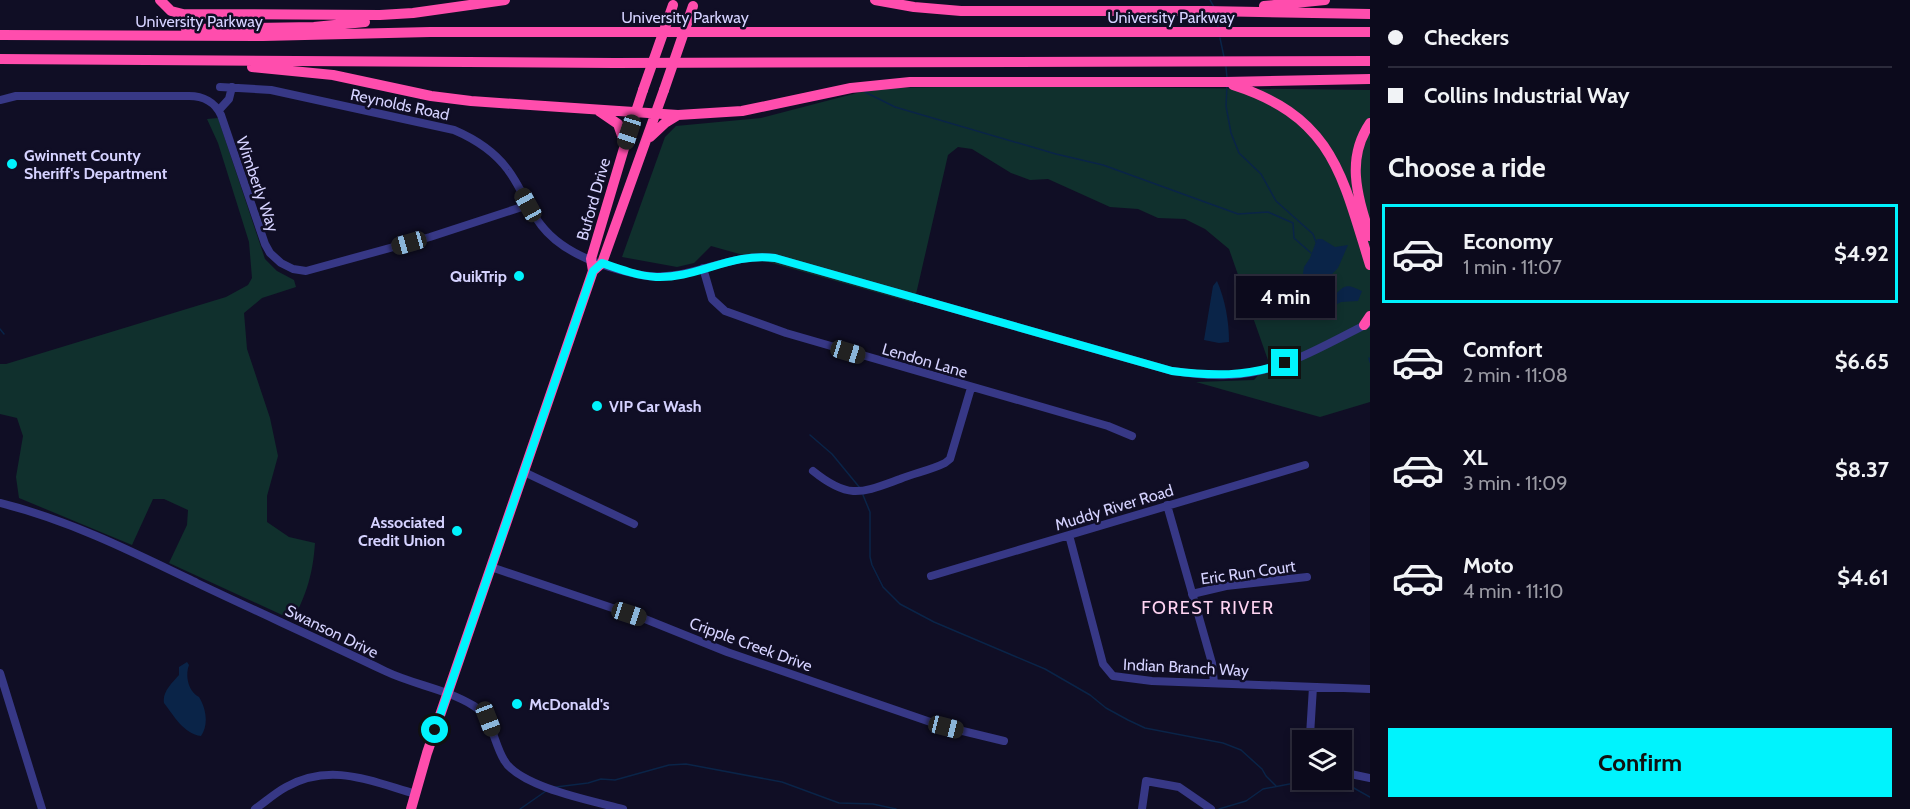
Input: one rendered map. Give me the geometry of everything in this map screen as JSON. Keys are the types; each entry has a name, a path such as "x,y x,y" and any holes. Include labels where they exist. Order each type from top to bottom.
{"highway":[{"path":"160,0 171,11 183,14 339,16 413,13"},
{"path":"90,35 125,31 314,27 369,22 413,13 505,0"},
{"path":"875,0 914,7 960,11 1207,11 1370,14"},
{"path":"1207,11 1325,0"},
{"name":"Buford Drive","path":"597,261 625,145 673,3"},
{"name":"Buford Drive","path":"411,809 427,753 593,271 648,139 694,3"},
{"name":"University Parkway","path":"0,36 137,37 430,32 1370,33"},
{"path":"0,59 603,63 1370,62"},
{"path":"162,60 312,72 471,101 678,115 742,111 834,91 889,83 1370,79"},
{"path":"1225,82 1279,103 1302,119 1321,140 1331,154 1345,184 1370,265"},
{"path":"593,109 618,124 625,145"},
{"path":"648,139 665,123 678,115"},
{"path":"1370,123 1357,150 1355,176 1370,236"}],"street":[{"name":"Reynolds Road","path":"220,87 270,90 454,130 475,140 495,155 509,171 540,224 553,238 568,249 640,275 657,277 674,275 750,257 775,258 1172,371 1205,375 1242,374 1267,369 1302,357 1368,321"},
{"path":"0,100 16,96 189,96 207,100 219,110 229,99 232,87"},
{"name":"Wimberly Way","path":"219,110 265,244 275,258 293,269 306,271 367,255 528,205"},
{"name":"Lendon Lane","path":"703,268 712,299 724,311 786,333 1108,426 1132,436"},
{"path":"813,471 829,484 844,490 863,492 945,463 950,459 971,388"},
{"name":"Muddy River Road","path":"931,576 1305,465"},
{"path":"524,472 634,524"},
{"name":"Swanson Drive","path":"0,502 104,539 389,673 476,707 488,719 504,761 519,775 534,784 623,809"},
{"path":"1167,505 1212,663 1214,683"},
{"name":"Indian Branch Way","path":"1069,535 1103,664 1113,676 1152,681 1370,689"},
{"name":"Cripple Creek Drive","path":"491,567 645,619 735,655 926,720 1004,741"},
{"name":"Eric Run Court","path":"1192,594 1226,586 1307,577"},
{"path":"0,673 42,809"},
{"path":"1310,730 1313,687"},
{"path":"255,809 286,787 311,777 335,773 416,794"},
{"path":"1352,774 1370,778"},
{"path":"1142,809 1146,781 1179,787 1211,809"}],"green space":[{"path":"1020,86 1370,90 1370,402 1320,417 1196,382 1254,380 1269,363 1229,249 1205,229 1185,219 1158,218 1138,209 1110,207 1048,179 1030,180 1011,173 972,149 958,147 948,155 914,303 711,246 694,263 677,267 622,257 665,137 676,126 761,118 876,88"},
{"path":"218,118 265,259 277,271 294,280 296,287 262,298 244,313 247,349 270,418 278,456 267,496 267,522 289,537 315,543 308,583 293,620 169,563 187,525 188,510 164,499 153,499 132,545 19,498 16,477 23,436 17,418 0,414 0,364 226,297 248,285 252,278 249,242 218,143 207,119"}],"water":[{"path":"1317,239 1322,239 1335,247 1348,245 1338,268 1327,279 1327,289 1335,295 1342,288 1353,287 1362,291 1358,301 1341,302 1320,313 1311,299 1303,273"},
{"path":"1217,281 1226,310 1229,342 1204,340 1213,286"},
{"path":"187,662 189,665 188,683 199,697 205,711 206,722 201,736 184,728 164,703 166,691 179,675 179,667"}],"waterway":[{"path":"1210,0 1214,7"},
{"path":"1216,14 1218,27"},
{"path":"1220,38 1224,57"},
{"path":"1226,67 1227,78"},
{"path":"1227,85 1226,106 1231,133 1239,153 1261,174 1276,201 1313,234 1316,242"},
{"path":"865,92 895,107 1056,154 1103,165 1238,214 1268,212 1293,223 1294,238 1311,253"},
{"path":"0,329 4,334"},
{"path":"1369,358 1370,362"},
{"path":"810,435 832,454 860,488"},
{"path":"863,495 870,512 872,565 883,587 900,604 934,622 1045,669 1090,695 1106,708 1145,728 1223,743 1241,750 1262,769 1276,786"},
{"path":"556,787 601,779 615,780 669,765 686,764 782,782 839,803 873,804 896,809"},
{"path":"1219,809 1246,801 1263,789 1292,783"},
{"path":"1352,787 1370,797"},
{"path":"520,809 546,791"}],"place":[{"name":"Gwinnett County Sheriff's Department","path":"12,164"},
{"name":"QuikTrip","path":"519,276"},
{"name":"VIP Car Wash","path":"597,406"},
{"name":"Associated Credit Union","path":"457,531"},
{"name":"McDonald's","path":"517,704"}],"district":[{"name":"FOREST RIVER","path":"1208,608"}],"route":[{"path":"435,730 593,271 602,263 640,275 657,277 674,275 740,258 756,256 775,258 1172,371 1205,375 1242,374 1285,363"}]}
